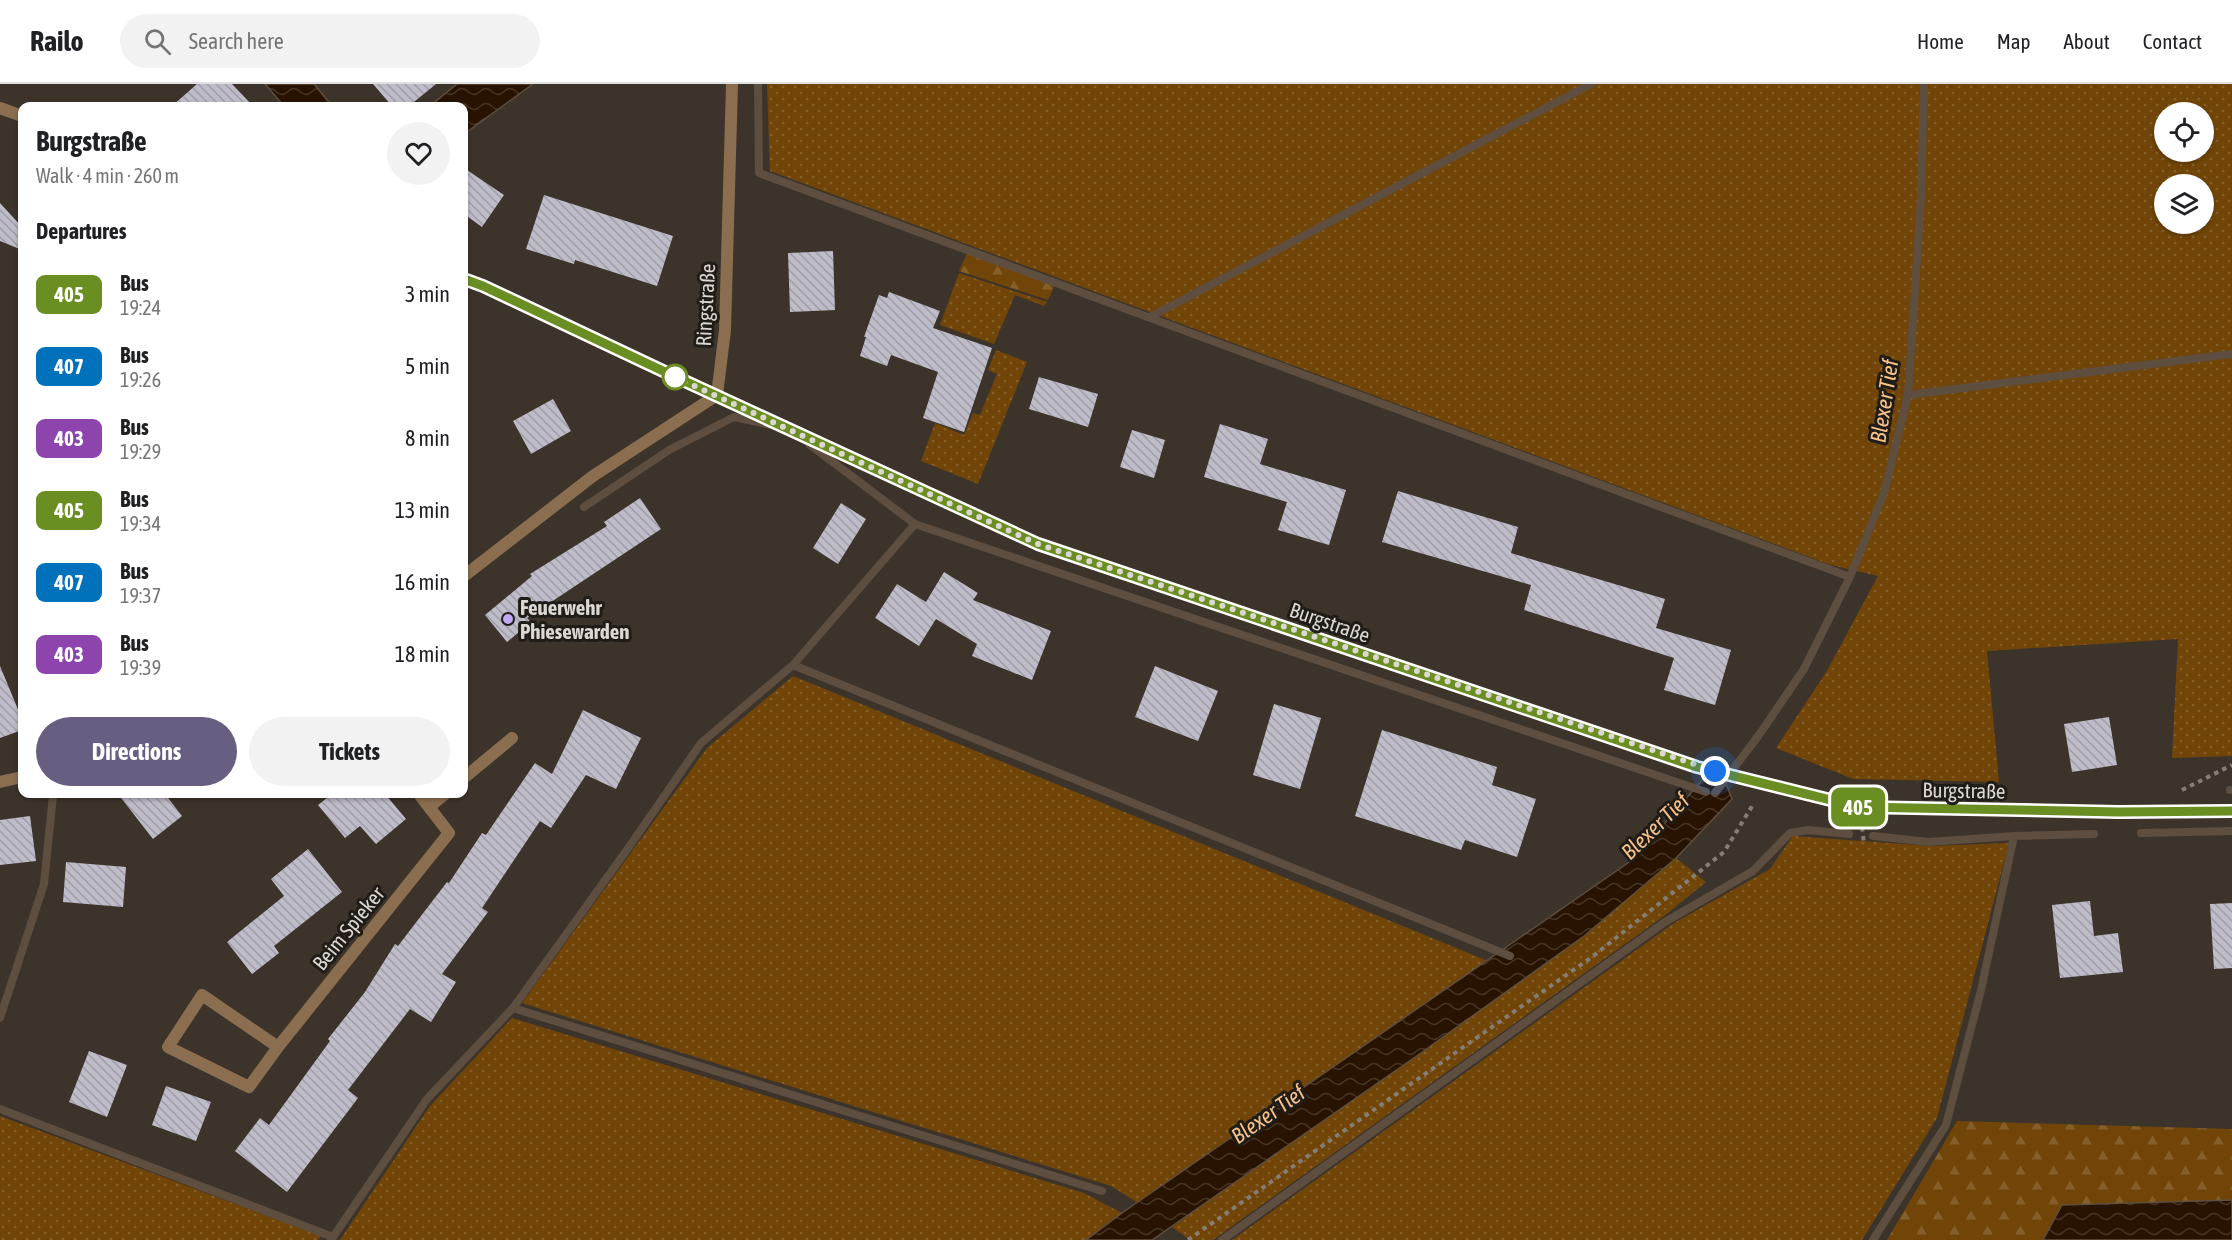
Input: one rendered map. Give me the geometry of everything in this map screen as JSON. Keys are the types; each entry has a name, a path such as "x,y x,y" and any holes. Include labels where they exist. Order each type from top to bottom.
{"street":[{"name":"Ringstraße","path":"717,395 725,330 732,84"},
{"path":"0,108 18,115"},
{"name":"Burgstraße","path":"468,281 1038,544 1697,767 1859,807 2119,812 2232,811"},
{"path":"468,573 593,476 717,395"},
{"path":"468,775 512,738"},
{"path":"0,782 18,778"},
{"name":"Beim Spieker","path":"278,1047 202,996 168,1047 249,1087 278,1047 449,833 422,798"},
{"path":"429,807 440,798"}],"path":[{"path":"1188,1240 1592,957 1724,852 1766,785"}],"green space":[{"path":"767,84 2232,84 2232,756 2172,758 2178,639 1987,651 1999,782 1853,779 1776,748 1827,671 1878,576 1831,565 770,171"},
{"path":"968,251 1056,282 1048,300 959,271"},
{"path":"959,273 1047,302 1044,306 1015,295 994,344 940,325"},
{"path":"996,350 1027,362 978,484 921,461 935,423 964,435 973,413 980,415 997,374 988,370"},
{"path":"793,676 1488,961 1138,1203 1111,1186 522,1003 707,748"},
{"path":"1793,836 1931,846 2009,843 1937,1118 1862,1240 1232,1240 1674,923 1770,869"},
{"path":"1676,858 1706,882 1664,916 1213,1240 1190,1240 1172,1227 1584,936"},
{"path":"512,1018 1084,1193 1122,1213 1086,1240 340,1240 430,1106"},
{"path":"0,1116 321,1236 318,1240 0,1240"},
{"path":"1957,1121 2232,1129 2232,1200 2062,1205 2043,1240 1887,1240"}],"water":[{"path":"265,84 314,84 329,102 281,102"},
{"path":"457,84 533,84 468,131 468,102 435,102"},
{"path":"1702,780 1727,786 1732,799 1676,858 1584,936 1152,1240 1086,1240 1635,858"},
{"path":"2232,1200 2232,1240 2043,1240 2062,1205"}],"building":[{"path":"197,84 232,84 249,102 177,102"},
{"path":"373,84 436,84 414,102 389,102"},
{"path":"468,171 504,195 482,227 468,217"},
{"path":"544,195 673,236 657,286 575,260 574,264 526,249"},
{"path":"0,203 18,223 18,248 0,241"},
{"path":"833,251 835,310 790,312 788,253"},
{"path":"889,292 940,311 933,328 992,348 964,432 923,418 938,372 891,355 887,366 860,356 866,337 864,337 879,295 887,298"},
{"path":"1039,377 1098,394 1088,427 1029,409"},
{"path":"553,399 571,431 531,454 513,421"},
{"path":"1220,424 1268,439 1260,464 1346,490 1329,545 1278,530 1287,502 1204,477"},
{"path":"1132,430 1165,440 1154,478 1120,467"},
{"path":"1398,491 1518,527 1511,553 1665,599 1656,628 1731,650 1715,705 1664,690 1674,658 1524,610 1531,585 1382,542"},
{"path":"640,498 661,529 527,618 531,622 507,642 485,615 532,576 530,574 607,526 604,522"},
{"path":"841,503 866,519 838,564 813,548"},
{"path":"944,572 978,593 973,600 1051,631 1032,680 972,656 977,644 936,619 919,646 875,618 897,584 926,602"},
{"path":"0,666 18,709 18,731 0,738"},
{"path":"1155,666 1218,691 1198,741 1135,717"},
{"path":"1274,704 1321,718 1300,789 1253,775"},
{"path":"583,710 641,738 616,789 586,775 551,828 540,821 482,908 488,912 442,974 456,982 431,1022 410,1009 348,1090 358,1098 287,1192 235,1151 260,1118 269,1125 330,1041 328,1039 365,992 395,944 398,946 447,882 449,883 482,833 486,835 535,763 552,774"},
{"path":"2109,717 2117,765 2072,772 2064,724"},
{"path":"1382,730 1497,767 1492,785 1536,799 1517,857 1465,840 1461,850 1355,816"},
{"path":"121,798 168,798 182,816 153,839"},
{"path":"327,798 388,798 406,819 376,844 360,826 345,838 318,805"},
{"path":"30,816 36,861 0,865 0,820"},
{"path":"308,849 342,892 274,946 279,953 252,974 227,942 284,896 271,879"},
{"path":"66,862 126,867 123,907 63,902"},
{"path":"2090,901 2094,936 2118,933 2123,972 2060,978 2052,905"},
{"path":"2232,903 2232,968 2214,969 2210,904"},
{"path":"89,1051 127,1065 107,1117 69,1102"},
{"path":"166,1086 211,1102 196,1141 152,1125"}],"waterway":[{"path":"758,84 759,173 1850,577"},
{"path":"1150,317 1591,84"},
{"name":"Blexer Tief","path":"1715,793 1759,735 1804,669 1850,577 1884,493 1908,395 1921,199 1924,84"},
{"path":"1908,395 2232,354"},
{"path":"584,507 669,450 734,417 771,425"},
{"path":"809,444 915,524 1706,792"},
{"path":"331,1240 427,1099 513,1008 701,743 793,665 915,524"},
{"path":"793,665 1510,956"},
{"path":"0,1018 44,884 53,798"},
{"path":"1222,1240 1665,922 1753,871 1790,833 1808,830 1849,834"},
{"path":"2141,833 2232,831"},
{"path":"1873,836 1929,842 2014,836 2094,834"},
{"path":"1873,1240 1946,1125 1981,990 2014,836"},
{"path":"513,1008 1102,1191"},
{"path":"0,1109 333,1237"}],"bus line":[{"name":"405","path":"468,280 1038,544 1697,767 1859,807 2119,812 2232,811"}],"place":[{"name":"Feuerwehr Phiesewarden","path":"508,619"}],"route":[{"path":"675,377 1038,544 1697,767 1715,771"}]}
